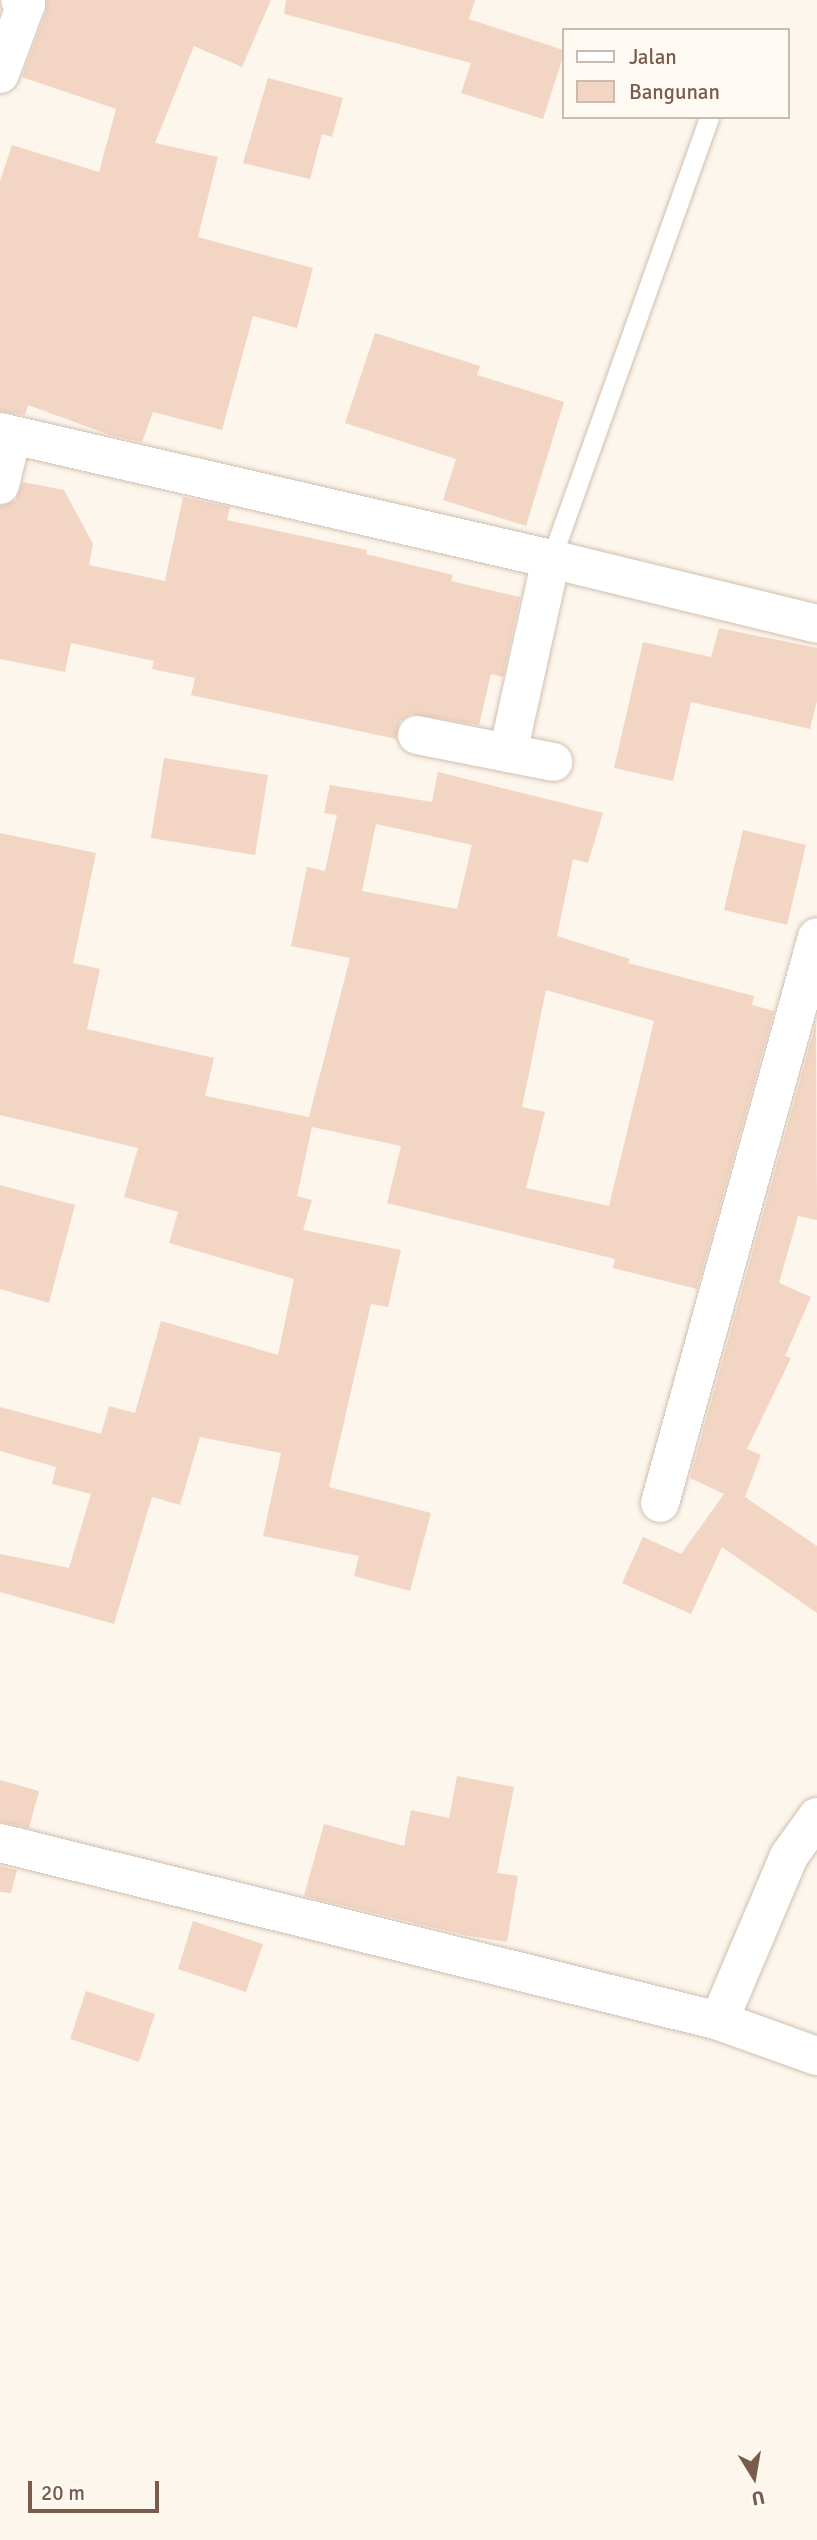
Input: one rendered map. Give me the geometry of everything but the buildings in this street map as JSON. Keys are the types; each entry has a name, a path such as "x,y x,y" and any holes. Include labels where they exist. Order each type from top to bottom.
{"street":[{"path":"0,74 24,1"},
{"path":"0,485 6,434 551,559 817,624"},
{"path":"508,753 551,559"},
{"path":"417,735 553,762"},
{"path":"660,1503 817,937"},
{"path":"719,2021 789,1856 817,1817"},
{"path":"0,1843 719,2021 817,2056"}],"lane":[{"path":"551,559 708,119"}]}
